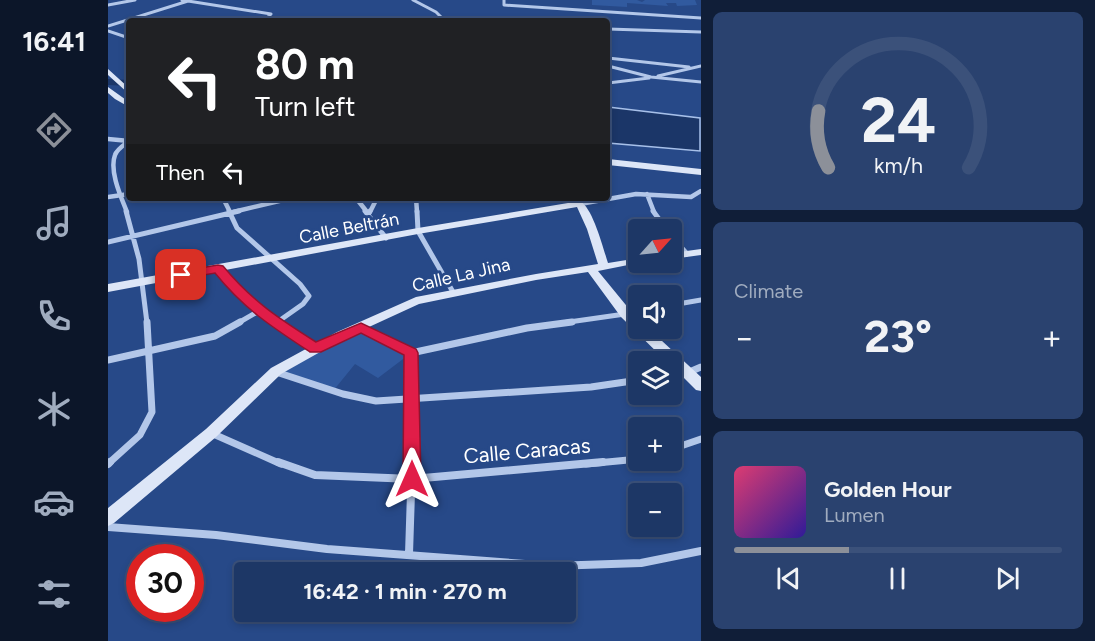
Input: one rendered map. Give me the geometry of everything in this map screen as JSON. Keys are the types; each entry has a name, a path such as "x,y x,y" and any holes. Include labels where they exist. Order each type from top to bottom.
{"main road":[{"path":"108,71 126,89"},
{"path":"109,92 126,103"},
{"path":"610,162 700,172"},
{"path":"610,170 700,179"},
{"path":"578,201 592,229 598,268 628,317"},
{"name":"Calle Beltrán","path":"108,288 578,201"},
{"path":"682,255 700,252"},
{"name":"Calle La Jina","path":"108,518 211,433 276,371 315,349 416,301 453,292 628,263"},
{"path":"651,339 700,386"}],"street":[{"path":"108,5 135,0"},
{"path":"182,0 271,14 267,18"},
{"path":"413,0 436,12 442,18"},
{"path":"504,0 504,5 700,18"},
{"path":"134,18 189,1"},
{"path":"108,26 126,20"},
{"path":"610,29 700,32"},
{"path":"108,31 126,37"},
{"path":"610,58 692,68"},
{"path":"610,83 651,77 700,66"},
{"path":"610,67 651,77 700,82"},
{"path":"108,139 126,141"},
{"path":"108,197 125,194 114,156 126,144"},
{"name":"Calle Beltrán","path":"610,198 647,194 691,197 700,190"},
{"path":"647,194 652,210 658,219"},
{"path":"108,464 135,444 148,426 152,412 144,282 127,201"},
{"path":"224,201 237,228 300,284 309,296 303,304 275,324"},
{"path":"108,242 278,201"},
{"path":"358,201 386,238"},
{"path":"368,214 375,201"},
{"path":"416,201 418,231 453,292"},
{"path":"682,248 687,254"},
{"path":"218,268 237,291 259,311 315,349"},
{"path":"682,303 700,300"},
{"path":"108,360 215,336 259,311"},
{"path":"361,328 411,353 527,327 628,314"},
{"path":"409,554 412,479 411,353"},
{"path":"682,374 700,367"},
{"path":"276,371 343,394 376,401 591,387 628,382"},
{"name":"Calle Caracas","path":"211,433 282,464 315,475 412,479 628,460"},
{"path":"682,445 700,439"},
{"path":"108,527 216,535 327,549 552,566 641,563 700,551"}],"shaded area":[{"path":"592,0 642,2 645,0 695,0 697,5 677,6 676,3 666,3 668,6 627,3 627,7 592,5"},
{"path":"610,107 700,118 700,151 610,143"},
{"path":"361,328 411,353 378,378 355,364 333,391 281,373"}],"waterway":[{"path":"108,82 126,83"}],"route":[{"path":"181,275 218,268 237,291 259,311 315,349 341,335 361,328 411,353 412,479"}]}
